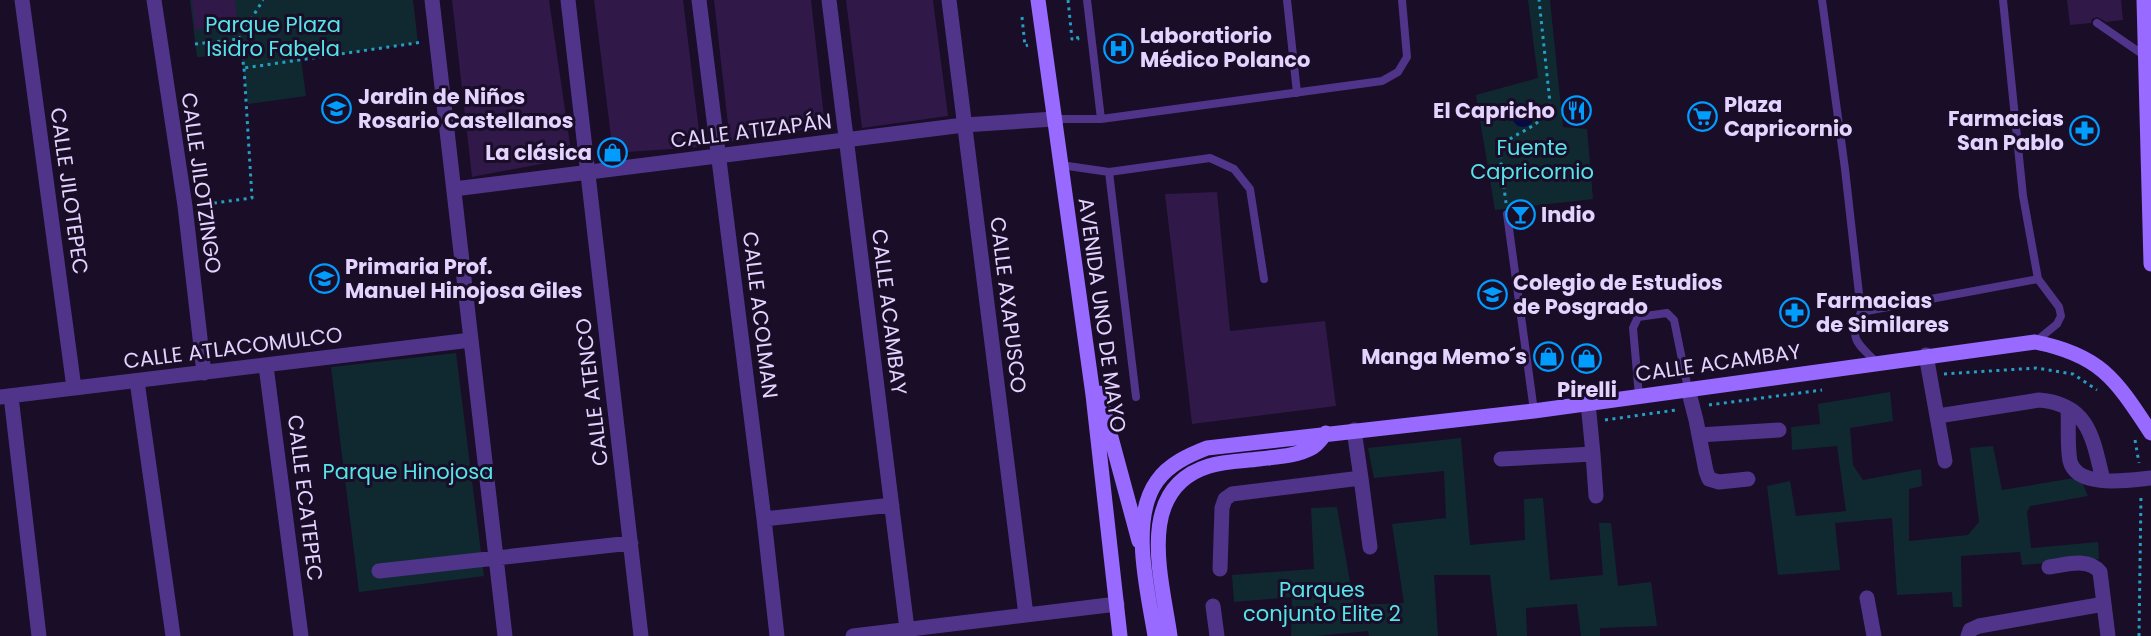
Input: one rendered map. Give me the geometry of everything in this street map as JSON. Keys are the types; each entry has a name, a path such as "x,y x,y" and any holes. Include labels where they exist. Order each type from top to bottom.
{"street":[{"name":"CALLE JILOTEPEC","path":"22,0 74,388"},
{"name":"CALLE JILOTZINGO","path":"154,0 185,206 204,373"},
{"path":"432,0 505,636"},
{"name":"CALLE ATENCO","path":"568,0 640,636"},
{"name":"CALLE ACOLMAN","path":"699,0 765,519 777,636"},
{"name":"CALLE ACAMBAY","path":"829,0 907,629"},
{"name":"CALLE AXAPUSCO","path":"949,0 1026,615"},
{"name":"AVENIDA UNO DE MAYO","path":"1038,0 1089,368 1120,636"},
{"path":"2144,0 2145,56 2149,89 2151,264"},
{"name":"CALLE ATIZAPÁN","path":"454,189 964,125 1054,119"},
{"name":"CALLE ATLACOMULCO","path":"5,397 471,340"},
{"name":"CALLE ACAMBAY","path":"1155,636 1144,558 1144,518 1156,481 1182,459 1207,448 1533,411 1926,355 2035,342 2059,346 2099,367 2122,389 2151,433"},
{"path":"1926,355 1945,461"},
{"name":"CALLE ECATEPEC","path":"267,366 302,636"},
{"path":"1089,368 1108,422 1144,558"},
{"path":"137,381 173,636"},
{"path":"1688,389 1709,479 1719,482 1748,479"},
{"path":"5,397 39,636"},
{"path":"1938,416 2039,400 2054,401 2068,408 2091,432 2103,480"},
{"path":"1588,403 1596,496"},
{"path":"2068,408 2070,460 2074,470 2083,477 2103,480 2146,478"},
{"path":"1354,430 1370,547"},
{"path":"1699,435 1779,430"},
{"path":"1170,636 1159,556 1158,531 1163,507 1175,487 1186,477 1211,466 1299,452 1314,446 1326,433"},
{"path":"1501,459 1593,454"},
{"path":"1220,569 1222,508 1226,499 1232,494 1360,478"},
{"path":"765,519 892,505"},
{"path":"379,571 631,543"},
{"path":"2049,567 2084,562 2095,565 2100,572 2108,636"},
{"path":"1868,598 1875,636"},
{"path":"853,636 907,629 972,629 1026,615 1117,604"},
{"path":"1968,636 1970,630 1979,626 2104,604"},
{"path":"1214,606 1217,636"}],"lane":[{"path":"1087,0 1101,119"},
{"path":"1287,0 1297,93"},
{"path":"1054,119 1101,119 1382,81 1398,72 1407,57 1402,0"},
{"path":"1822,0 1862,312 1854,330 1860,345 1876,362"},
{"path":"2003,0 2023,196 2038,279 2060,307 2061,316 2057,324 2035,342"},
{"path":"2097,23 2145,56"},
{"path":"1061,165 1108,172 1210,158 1234,169 1250,189 1264,279"},
{"path":"1108,172 1136,397"},
{"path":"1507,214 1533,411"},
{"path":"1862,312 2038,279"},
{"path":"1639,396 1633,328 1638,318 1667,313 1674,320 1688,389"}],"path":[{"path":"185,206 252,198 244,68 239,39 264,0"},
{"path":"1068,0 1072,39 1078,39 1074,14"},
{"path":"1507,214 1501,152 1507,142 1541,122 1548,112 1550,103 1539,0"},
{"path":"1022,11 1025,46"},
{"path":"195,44 239,39"},
{"path":"244,68 437,41"},
{"path":"1931,374 2036,368 2073,374 2098,391"},
{"path":"1590,422 1824,389"},
{"path":"2130,432 2135,440 2146,478 2139,636"}],"green space":[{"name":"Parque Plaza Isidro Fabela","path":"190,0 413,0 418,43 301,59 306,96 248,104 241,55 197,57"},
{"name":"Fuente Capricornio","path":"1528,0 1550,0 1563,127 1587,129 1593,199 1495,210 1476,95 1538,78"},
{"name":"Parque Hinojosa","path":"456,353 484,576 359,592 331,367"},
{"path":"1890,392 1893,421 1850,428 1853,465 1863,480 1921,469 1922,486 1909,489 1909,541 1968,535 1979,522 1970,448 1993,446 2002,490 2080,477 2088,496 2030,506 2027,512 2031,548 2098,542 2099,559 2022,565 2020,552 1961,556 1962,607 1953,607 1952,592 1897,595 1892,518 1835,523 1840,570 1778,575 1767,486 1790,481 1796,516 1846,511 1837,446 1792,450 1791,427 1820,424 1818,404"},
{"name":"Parques conjunto Elite 2","path":"1461,438 1470,545 1525,540 1524,499 1543,498 1550,580 1603,575 1599,523 1611,523 1618,586 1651,582 1657,626 1600,628 1600,636 1581,636 1577,604 1526,608 1527,636 1497,636 1490,575 1434,575 1438,636 1369,636 1368,631 1291,636 1292,597 1234,602 1232,575 1314,569 1311,508 1337,507 1354,605 1404,603 1392,524 1446,518 1444,471 1374,478 1368,448"}],"shaded area":[{"path":"1523,105 1531,108 1534,116 1531,124 1523,127 1515,124 1512,116 1515,108"}],"building":[{"path":"192,0 235,0 238,24 195,30"},
{"path":"452,0 549,0 572,158 472,177"},
{"path":"594,0 683,0 701,147 613,153"},
{"path":"714,0 811,0 825,126 730,142"},
{"path":"846,0 933,0 948,116 862,128"},
{"path":"2067,0 2121,0 2123,20 2106,22 2097,17 2092,19 2091,23 2070,25"},
{"path":"1217,192 1230,331 1325,321 1336,406 1192,424 1165,194"}],"place":[{"name":"Laboratiorio Médico Polanco","path":"1119,48"},
{"name":"Jardin de Niños Rosario Castellanos","path":"337,109"},
{"name":"El Capricho","path":"1576,111"},
{"name":"Plaza Capricornio","path":"1703,117"},
{"name":"Farmacias San Pablo","path":"2085,131"},
{"name":"La clásica","path":"613,153"},
{"name":"Indio","path":"1520,215"},
{"name":"Primaria Prof. Manuel Hinojosa Giles","path":"324,279"},
{"name":"Colegio de Estudios de Posgrado","path":"1492,295"},
{"name":"Farmacias de Similares","path":"1795,313"},
{"name":"Manga Memo´s","path":"1548,357"},
{"name":"Pirelli","path":"1587,359"}]}
